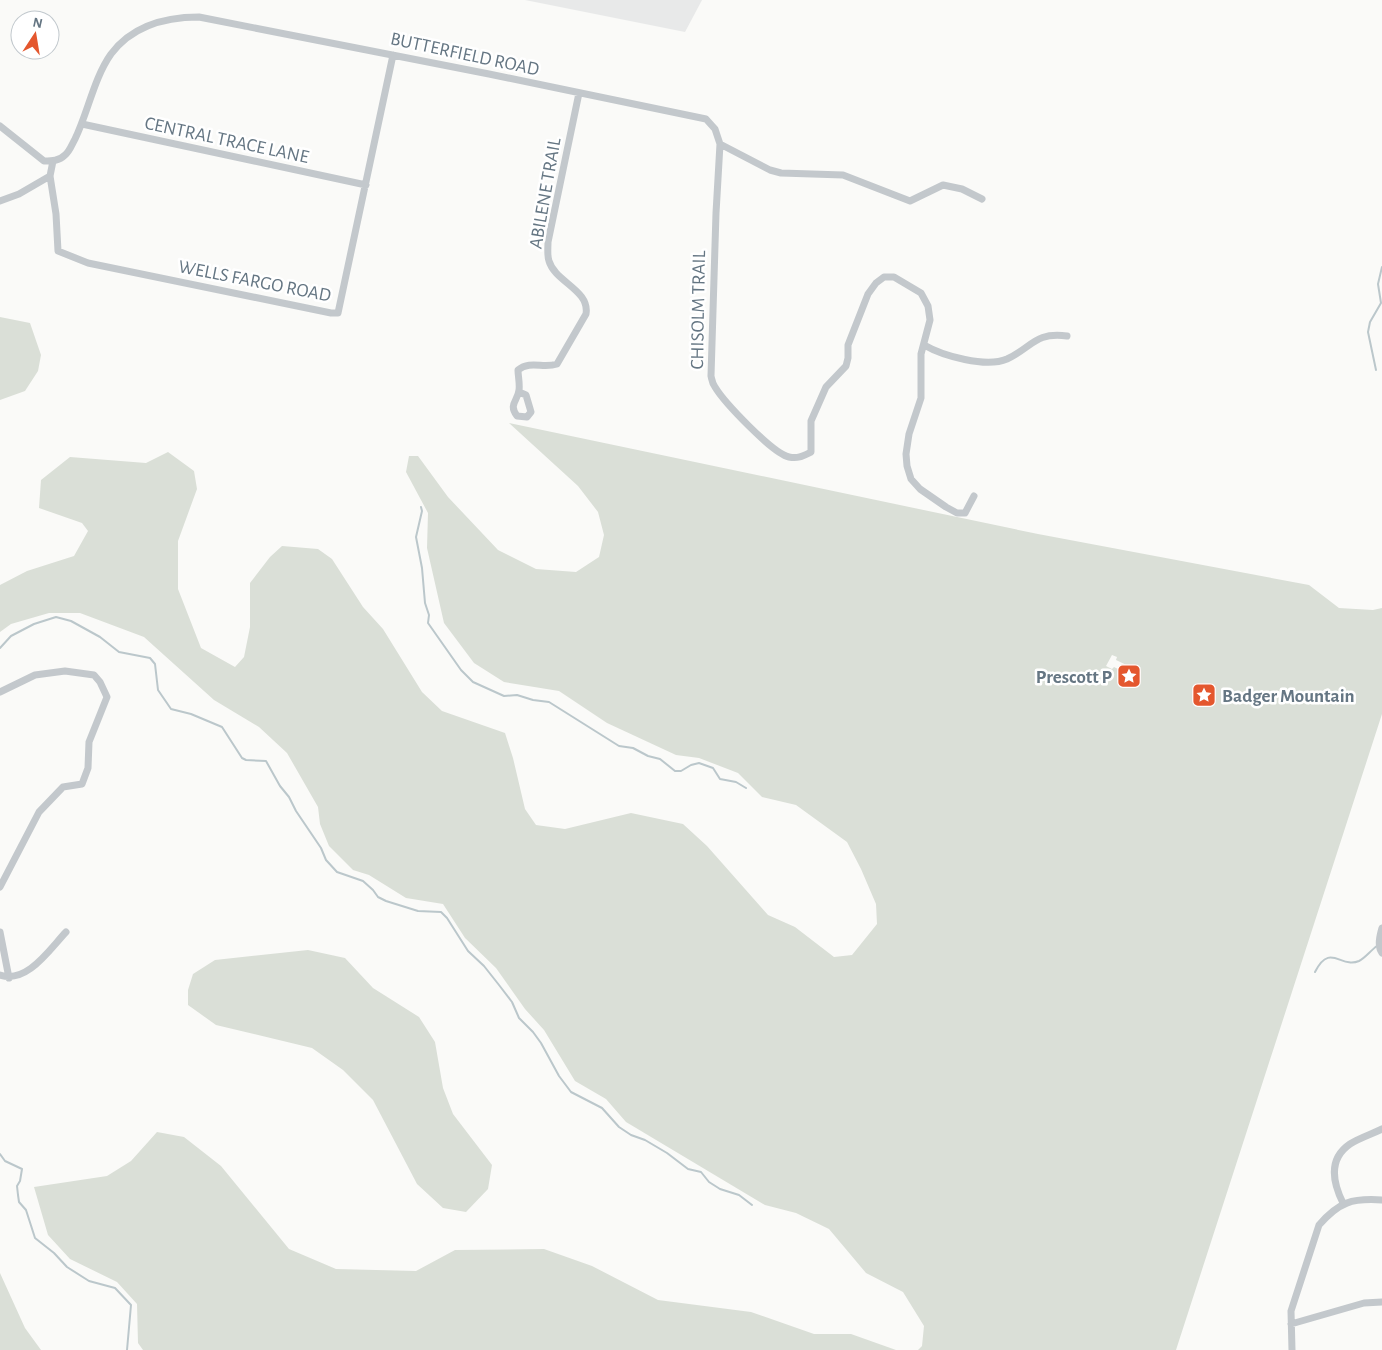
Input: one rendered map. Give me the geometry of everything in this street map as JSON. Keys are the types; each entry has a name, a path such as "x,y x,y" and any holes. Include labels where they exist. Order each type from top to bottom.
{"street":[{"name":"BUTTERFIELD ROAD","path":"53,161 67,154 82,124 93,90 110,56 120,44 140,29 180,17 199,17 706,119 715,129 720,144"},
{"name":"WELLS FARGO ROAD","path":"53,161 50,176 56,214 58,251 88,263 331,313 338,312 394,55"},
{"name":"ABILENE TRAIL","path":"519,392 518,370 525,365 550,366 556,364 586,314 587,308 583,299 557,274 549,262 548,242 579,93"},
{"name":"CENTRAL TRACE LANE","path":"82,124 366,185"},
{"path":"0,126 44,161 53,161"},
{"path":"720,144 770,170 781,173 843,175 910,201 943,186 962,189 982,199"},
{"name":"CHISOLM TRAIL","path":"720,144 711,376 716,388 741,417 774,449 788,457 800,458 811,452 811,421 826,387 846,366 850,339 868,294 876,283 884,277 894,277 921,293 928,306 930,320 921,354 921,398 909,434 906,454 911,479 920,488 957,513 965,513 974,496"},
{"path":"0,201 19,194 50,176"},
{"path":"924,346 948,356 992,362 1006,360 1045,336 1067,336"},
{"path":"0,692 35,675 66,671 94,675 100,682 107,697 89,742 88,768 82,784 63,787 39,812 0,887"},
{"path":"1382,928 1380,935 1380,950 1382,953"},
{"path":"0,932 10,978"},
{"path":"0,975 10,978 29,971 66,932"},
{"path":"1343,1204 1335,1188 1333,1170 1340,1152 1350,1144 1382,1129"},
{"path":"1292,1350 1291,1311 1319,1224 1328,1214 1343,1204 1364,1199 1382,1200"},
{"path":"1291,1324 1364,1303 1382,1302"}],"shaded area":[{"path":"525,0 702,0 685,32"},
{"path":"0,317 30,323 41,355 38,371 25,391 0,400"},
{"path":"509,423 1038,534 1309,585 1339,608 1373,610 1382,608 1382,714 1176,1350 918,1350 922,1346 924,1326 903,1292 866,1273 829,1229 796,1213 765,1205 626,1122 606,1099 575,1081 544,1030 525,1009 496,968 465,938 443,904 406,898 369,875 353,870 329,846 320,824 318,807 287,753 259,727 214,700 144,637 80,613 49,613 11,624 0,632 0,585 27,571 74,556 88,531 82,523 39,508 41,480 70,457 146,463 168,452 194,471 197,489 178,541 178,589 201,648 235,667 244,657 250,627 250,583 270,557 282,546 318,549 332,559 363,607 383,629 422,692 442,711 505,733 525,809 536,825 565,829 631,813 683,824 707,846 768,915 795,927 834,957 852,955 877,924 876,904 847,842 796,805 762,797 738,773 699,758 676,755 607,723 559,691 504,682 474,663 444,623 427,548 428,513 406,472 409,456 418,456 448,497 498,550 536,569 576,572 599,557 604,535 598,512 578,486","holes":["1112,655 1117,657 1116,660 1141,672 1132,688 1128,688 1120,681 1124,672 1114,667 1112,669 1106,666"]},
{"path":"308,950 345,958 373,988 419,1017 435,1042 443,1088 453,1114 492,1165 488,1189 466,1212 443,1208 417,1184 373,1100 343,1070 312,1048 216,1025 188,1005 188,990 193,974 215,960"},
{"path":"157,1132 184,1137 221,1166 289,1249 336,1269 416,1271 455,1250 544,1249 592,1266 658,1300 751,1312 814,1334 851,1334 896,1350 143,1350 138,1343 137,1304 117,1282 70,1259 48,1235 34,1187 107,1176 131,1161"},
{"path":"0,1273 25,1328 41,1350 0,1350"}],"waterway":[{"path":"1376,370 1368,332 1370,322 1381,303 1378,284 1382,267"},
{"path":"421,507 422,511 416,537 422,568 425,603 429,615 428,623 461,670 473,682 504,696 517,695 549,702 619,746 633,748 648,756 660,759 675,771 681,771 699,763 713,768 720,779 736,782 746,788"},
{"path":"0,648 11,636 34,624 56,617 71,621 100,637 119,652 150,658 155,664 158,690 171,709 191,714 222,727 242,758 266,761 280,786 321,848 326,860 337,872 363,881 378,897 386,901 418,911 441,912 447,918 468,951 484,966 512,1002 519,1018 541,1043 559,1076 571,1092 602,1108 619,1127 631,1135 645,1140 667,1153 688,1169 701,1172 709,1182 720,1189 739,1195 752,1205"},
{"path":"1315,972 1320,963 1326,959 1331,957 1353,963 1364,958 1377,946"},
{"path":"0,1154 5,1161 22,1169 17,1186 19,1202 26,1210 35,1238 54,1253 67,1267 89,1281 115,1288 131,1305 127,1350"}],"place":[{"name":"Prescott P","path":"1129,676"},
{"name":"Badger Mountain","path":"1204,695"}]}
